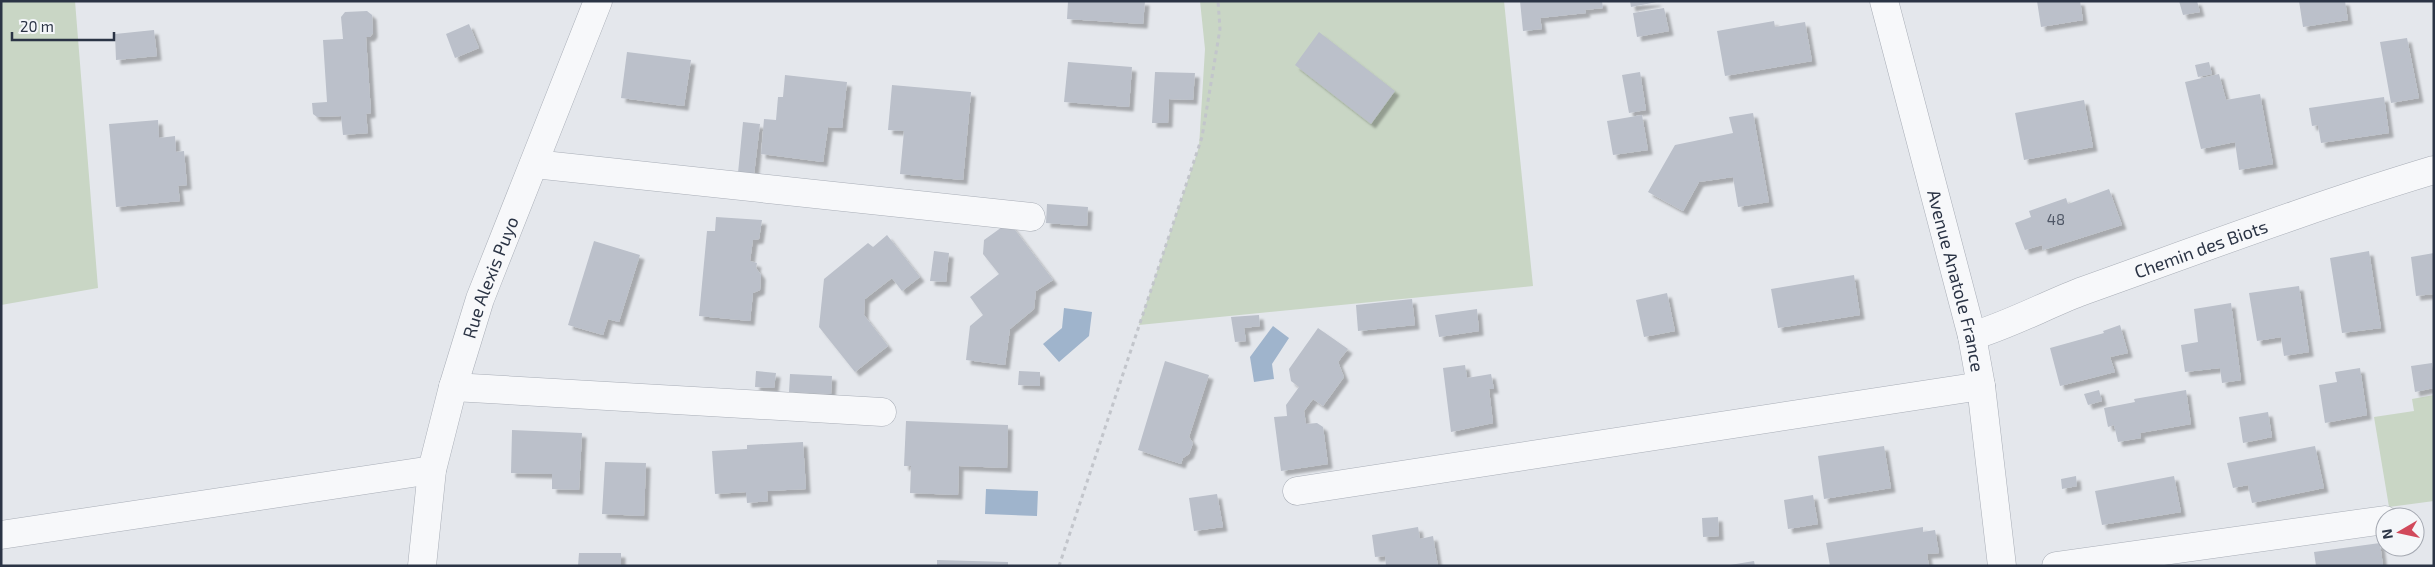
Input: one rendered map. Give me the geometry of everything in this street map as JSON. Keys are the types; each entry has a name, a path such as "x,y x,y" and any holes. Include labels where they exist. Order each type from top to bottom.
{"street":[{"name":"Rue Alexis Puyo","path":"422,566 432,470 453,387 480,299 598,1"},
{"name":"Avenue Anatole France","path":"1884,1 1972,336 1982,386 2002,566"},
{"path":"534,164 1031,217"},
{"name":"Chemin des Biots","path":"1972,336 1995,329 2059,300 2329,202 2434,170"},
{"path":"1298,491 1982,386"},
{"path":"453,387 882,412"},
{"path":"1,535 432,470"},
{"path":"2056,566 2375,521"}],"path":[{"path":"1059,566 1202,137 1220,29 1218,1"}],"green space":[{"path":"1,1 75,1 98,288 1,305"},
{"path":"1200,1 1504,1 1533,286 1139,325 1199,147 1205,49"},
{"path":"2434,395 2434,501 2389,507 2374,417 2414,411 2412,399"}],"water":[{"path":"1064,308 1092,312 1089,336 1059,362 1043,344 1062,328"},
{"path":"1273,326 1289,338 1272,364 1274,379 1254,382 1250,357"},
{"path":"986,489 1038,491 1037,516 985,514"}],"building":[{"path":"1068,1 1145,1 1143,24 1067,19"},
{"path":"1520,1 1602,1 1603,8 1585,10 1586,13 1540,18 1542,29 1523,31"},
{"path":"1630,1 1656,1 1657,2 1631,7"},
{"path":"2037,1 2080,1 2083,20 2041,27"},
{"path":"2179,1 2197,1 2200,12 2183,15"},
{"path":"2299,1 2345,1 2348,20 2303,27"},
{"path":"1664,8 1669,31 1637,37 1633,13"},
{"path":"367,11 372,15 373,33 370,37 366,37 371,113 366,114 368,133 343,135 341,116 317,117 313,114 312,103 327,102 323,40 343,39 341,17 345,12"},
{"path":"1774,21 1775,27 1805,22 1812,61 1725,76 1717,31"},
{"path":"469,24 479,48 455,58 446,34"},
{"path":"154,30 157,56 116,60 115,34"},
{"path":"1319,32 1395,91 1371,124 1295,65"},
{"path":"2407,38 2419,98 2391,103 2380,42"},
{"path":"627,52 691,60 684,106 621,98"},
{"path":"1068,62 1132,67 1129,107 1064,102"},
{"path":"2209,62 2212,74 2198,77 2195,65"},
{"path":"1155,72 1195,73 1193,100 1169,99 1168,123 1152,123"},
{"path":"1640,72 1646,110 1629,113 1622,75"},
{"path":"2219,74 2226,100 2260,94 2273,164 2239,170 2235,142 2201,149 2185,82"},
{"path":"785,75 847,82 842,128 828,127 823,162 761,154 764,119 776,120 778,97 783,97"},
{"path":"892,85 971,92 963,180 900,174 904,131 888,130"},
{"path":"2384,97 2389,133 2321,143 2318,125 2312,126 2309,108"},
{"path":"2084,100 2093,147 2024,160 2015,113"},
{"path":"1753,113 1769,202 1738,207 1733,177 1699,182 1683,211 1648,192 1675,145 1733,133 1729,117"},
{"path":"1642,115 1648,150 1613,155 1607,121"},
{"path":"158,120 159,138 175,136 176,152 184,151 187,185 178,186 180,201 116,207 109,124"},
{"path":"743,122 760,124 754,175 738,173"},
{"path":"2109,189 2122,225 2043,250 2042,245 2025,250 2015,223 2031,217 2029,211 2066,198 2068,204"},
{"path":"1047,204 1088,207 1087,226 1046,223"},
{"path":"716,217 762,220 759,239 753,240 750,261 757,263 756,268 761,275 760,290 753,293 750,321 699,316 707,231 715,231"},
{"path":"1009,222 1053,280 1036,291 1034,309 1010,329 1005,365 966,360 970,326 983,315 970,297 999,274 983,254 984,240"},
{"path":"887,235 920,277 902,291 892,278 865,299 864,315 888,346 855,372 819,327 824,279 868,243 873,247"},
{"path":"594,241 640,255 619,322 608,319 603,335 568,325"},
{"path":"934,251 949,253 946,282 930,281"},
{"path":"2369,251 2381,328 2342,333 2330,258"},
{"path":"2434,253 2434,294 2416,296 2411,257"},
{"path":"1854,275 1860,315 1778,328 1771,289"},
{"path":"2299,286 2309,352 2284,356 2281,337 2257,341 2249,293"},
{"path":"1667,293 1675,331 1644,337 1636,300"},
{"path":"1412,299 1415,325 1358,331 1356,305"},
{"path":"2231,303 2241,380 2222,383 2220,368 2185,372 2181,345 2198,342 2194,309"},
{"path":"1477,309 1479,331 1439,337 1435,315"},
{"path":"1259,315 1260,326 1244,328 1246,341 1235,342 1231,317"},
{"path":"2120,325 2128,353 2110,357 2115,372 2060,386 2050,348 2104,333 2103,331"},
{"path":"1318,328 1348,349 1338,362 1344,377 1323,406 1313,399 1304,411 1306,424 1317,423 1323,427 1328,464 1281,471 1274,417 1287,416 1286,405 1299,387 1291,381 1289,369"},
{"path":"1165,361 1209,375 1189,437 1193,443 1189,454 1183,458 1181,464 1138,450"},
{"path":"2432,363 2434,388 2415,392 2411,366"},
{"path":"1465,365 1467,378 1491,374 1494,389 1489,389 1493,423 1451,432 1443,368"},
{"path":"2360,368 2367,415 2325,423 2319,385 2337,382 2335,372"},
{"path":"756,371 776,373 774,388 755,387"},
{"path":"1019,371 1040,372 1040,386 1018,385"},
{"path":"790,374 832,376 831,394 789,392"},
{"path":"2099,390 2102,401 2088,405 2084,394"},
{"path":"2186,390 2191,424 2140,433 2141,438 2118,442 2114,425 2108,427 2104,408 2135,402 2134,399"},
{"path":"2268,412 2272,437 2243,443 2239,417"},
{"path":"906,421 1008,425 1007,468 959,466 958,495 910,493 911,466 904,466"},
{"path":"512,430 582,433 579,490 552,489 552,474 511,473"},
{"path":"803,442 806,489 767,491 768,501 747,503 746,492 715,494 712,451 747,449 747,445"},
{"path":"1884,446 1891,488 1824,499 1818,456"},
{"path":"2315,446 2324,488 2252,503 2248,485 2233,488 2227,463"},
{"path":"605,462 646,463 644,516 602,514"},
{"path":"2076,476 2077,486 2062,489 2061,479"},
{"path":"2174,476 2181,512 2102,525 2095,491"},
{"path":"1217,494 1223,527 1194,531 1189,498"},
{"path":"1813,495 1818,524 1788,529 1784,500"},
{"path":"1718,517 1719,536 1703,537 1702,518"},
{"path":"1418,527 1420,539 1433,536 1438,566 1386,566 1385,556 1375,557 1372,535"},
{"path":"1923,527 1923,532 1935,530 1939,553 1927,554 1929,566 1830,566 1826,543"},
{"path":"2375,544 2375,557 2382,557 2383,566 2316,566 2314,552"},
{"path":"579,553 621,553 621,566 578,566"},
{"path":"937,560 1008,562 1008,566 937,566"},
{"path":"1754,561 1755,566 1730,566 1730,565"}]}
